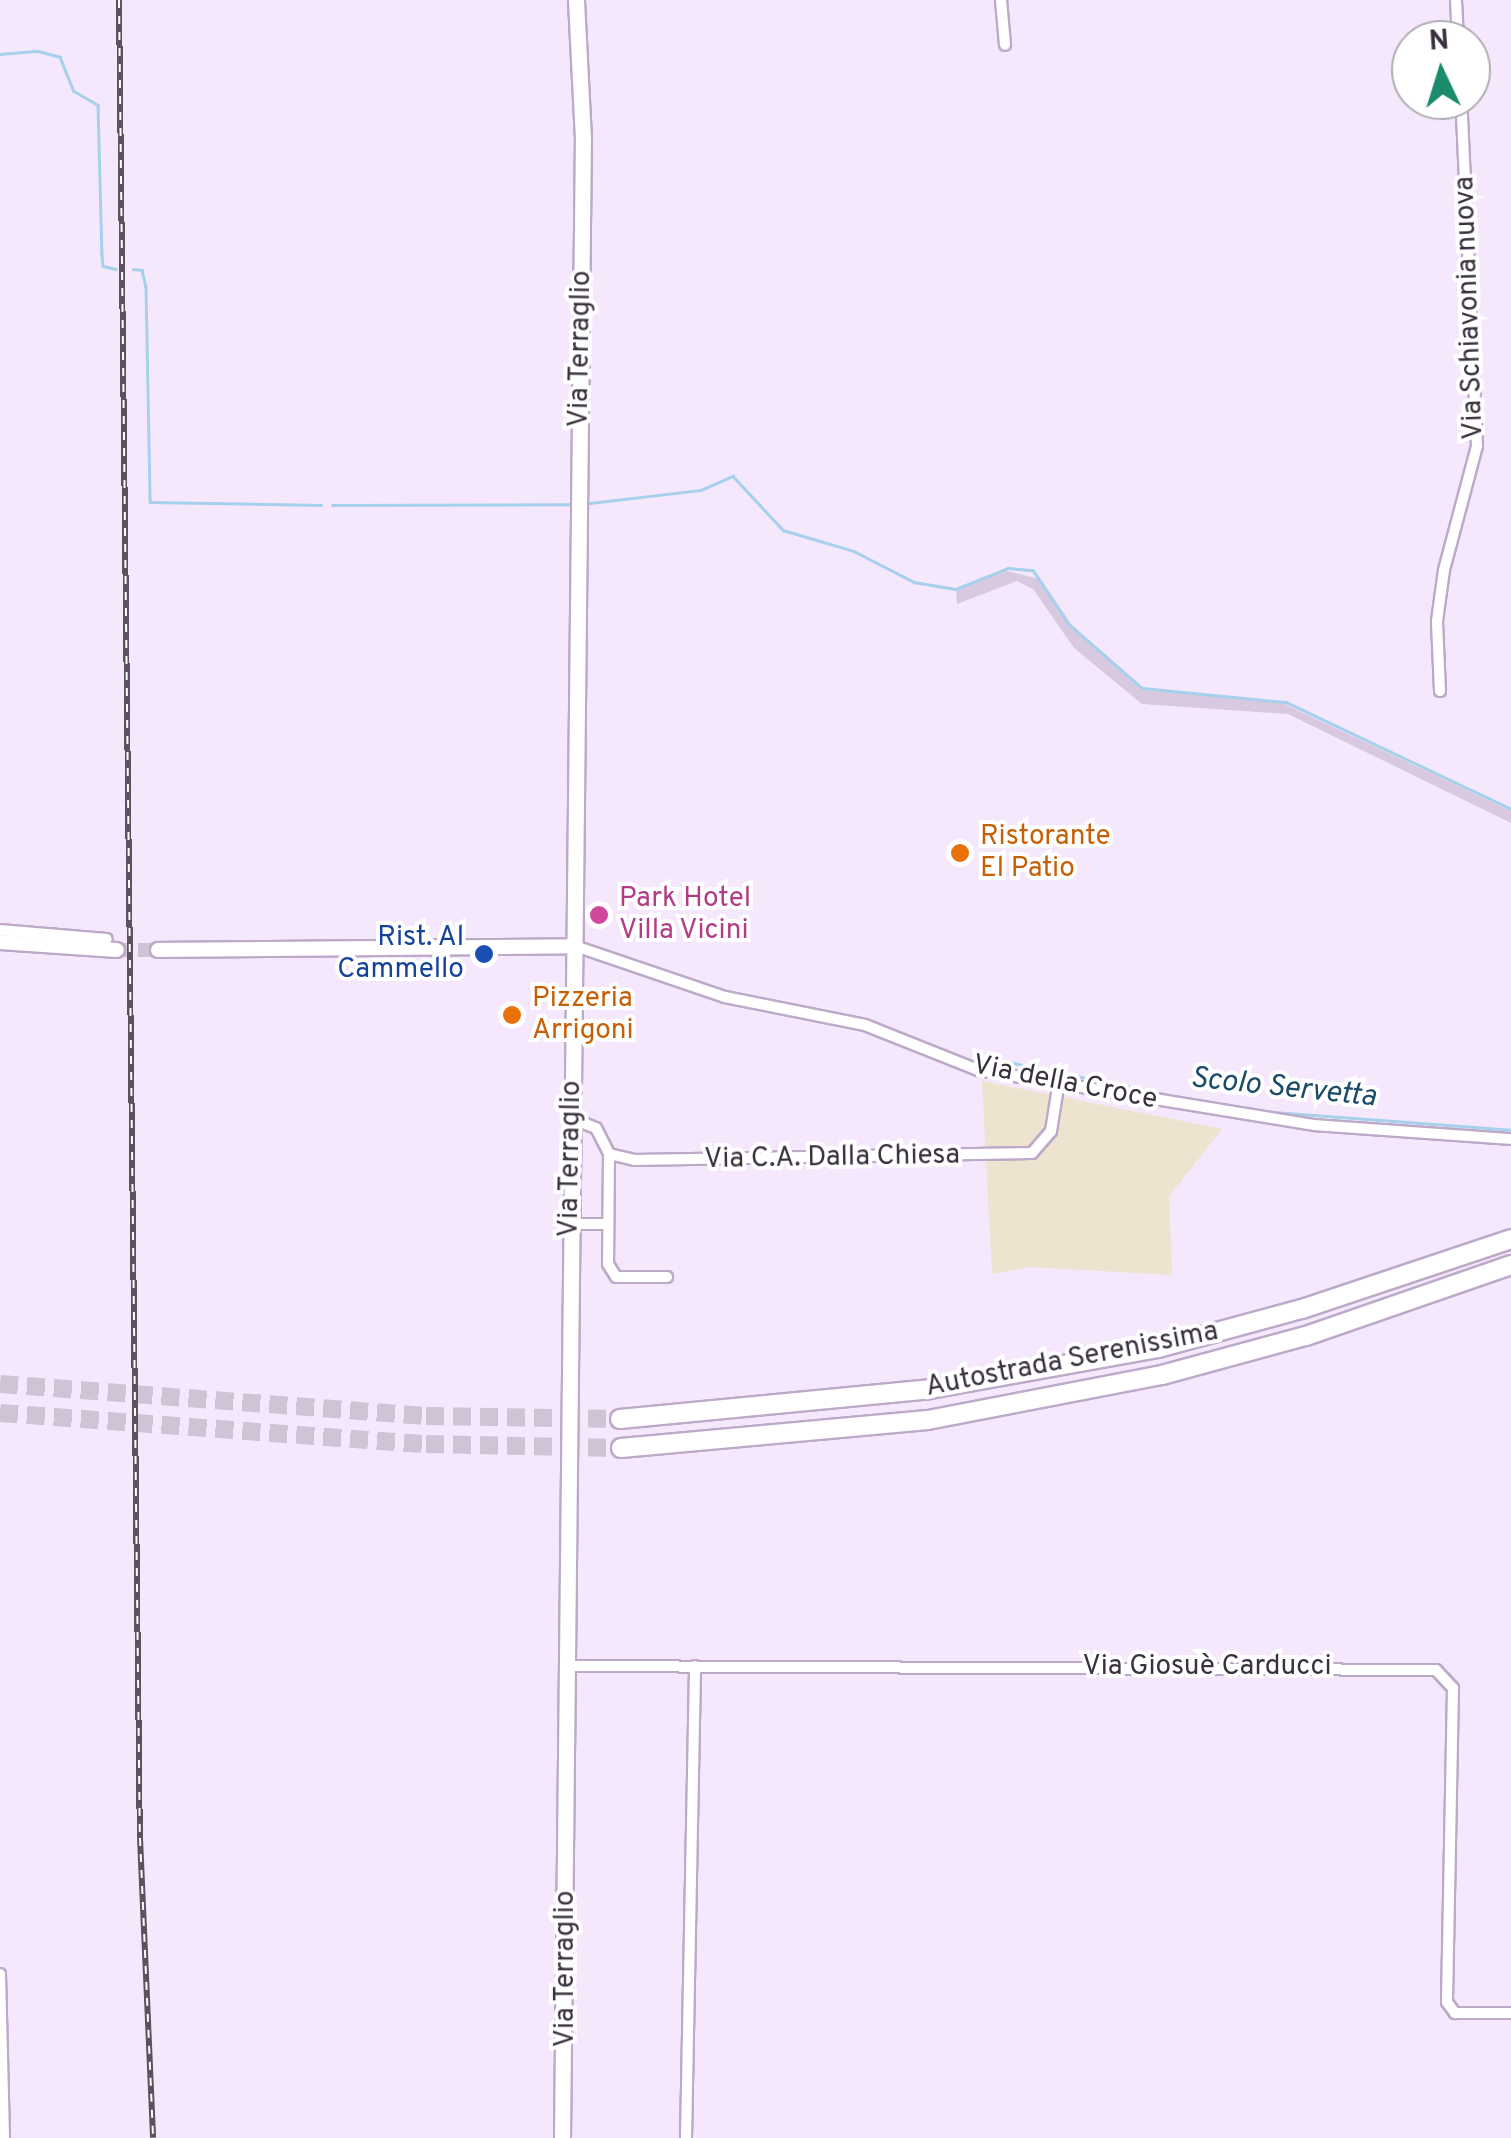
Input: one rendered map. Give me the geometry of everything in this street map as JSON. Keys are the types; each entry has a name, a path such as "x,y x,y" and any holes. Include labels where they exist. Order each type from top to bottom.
{"highway":[{"name":"Autostrada Serenissima","path":"620,1419 930,1389 1158,1348 1302,1310 1511,1239"},
{"name":"Autostrada Serenissima","path":"621,1448 928,1420 1162,1375 1306,1336 1511,1265"}],"main road":[{"name":"Via Terraglio","path":"562,2138 583,139 576,0"}],"street":[{"path":"1001,0 1004,46"},
{"name":"Via Schiavonia nuova","path":"1440,690 1437,621 1444,570 1477,446 1462,120"},
{"path":"0,930 112,945"},
{"path":"0,942 112,945"},
{"path":"158,950 575,946"},
{"name":"Via della Croce","path":"575,946 725,997 865,1025 978,1070 1059,1080 1296,1122 1511,1138"},
{"name":"Via C.A. Dalla Chiesa","path":"609,1154 699,1161 1032,1153 1051,1131 1059,1080"},
{"path":"572,1118 592,1125 609,1154 608,1264 616,1277 666,1277"},
{"path":"570,1224 606,1224"},
{"name":"Via Giosuè Carducci","path":"567,1666 1436,1670 1453,1688 1447,2002 1455,2012 1511,2013"},
{"path":"686,2138 695,1666"},
{"path":"0,1974 4,2138"}],"shaded area":[{"path":"1007,571 1040,579 1068,624 1141,690 1278,701 1511,811 1511,823 1288,714 1142,704 1074,648 1033,589 1017,581 957,604 956,589"},
{"path":"982,1081 1222,1129 1169,1196 1172,1275 1029,1267 992,1274"}],"waterway":[{"path":"0,54 38,51 60,57 74,91 98,105 103,266 116,269"},
{"path":"133,269 142,270 146,287 150,502 321,505"},
{"path":"590,503 701,490 733,476 783,530 854,551 914,582 956,589 1008,568 1033,570 1070,625 1142,688 1286,702 1511,809"},
{"path":"332,505 569,504"},
{"name":"Scolo Servetta","path":"994,1059 1189,1099"},
{"name":"Scolo Servetta","path":"1261,1111 1511,1130"}],"tunnel":[{"path":"117,950 158,950"},
{"path":"0,1384 426,1416 620,1419"},
{"path":"0,1413 426,1444 621,1448"}],"railway":[{"path":"119,0 140,1838 153,2138"}],"place":[{"name":"Ristorante El Patio","path":"960,853"},
{"name":"Park Hotel Villa Vicini","path":"599,915"},
{"name":"Rist. Al Cammello","path":"484,954"},
{"name":"Pizzeria Arrigoni","path":"512,1015"}]}
